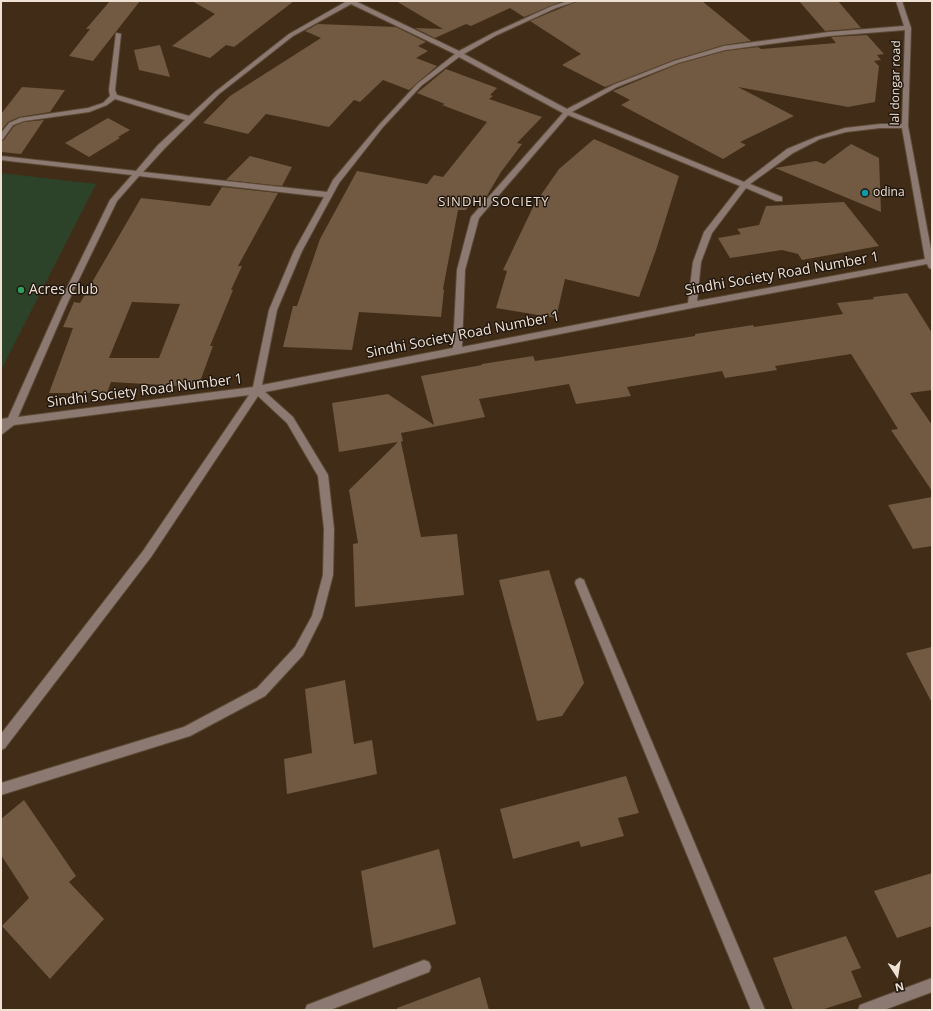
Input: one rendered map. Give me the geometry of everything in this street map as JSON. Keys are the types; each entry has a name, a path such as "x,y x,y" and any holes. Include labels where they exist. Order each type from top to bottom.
{"street":[{"path":"1,431 114,200 161,146 217,92 290,35 350,1 459,54 567,112 779,199"},
{"path":"1,744 148,554 257,390 273,310 298,251 336,182 381,126 419,85 459,54 508,28 554,7 574,1"},
{"name":"lal dongar road","path":"899,1 908,28 905,126 930,264"},
{"path":"457,351 462,270 475,217 567,112 615,86 676,62 724,48 829,34 908,28"},
{"path":"114,96 112,90 118,34"},
{"path":"114,96 190,119"},
{"path":"1,138 11,124 22,119 89,110 105,104 114,96"},
{"path":"692,304 697,262 708,232 744,185 790,151 818,138 852,129 880,126 905,126"},
{"path":"1,158 329,195"},
{"name":"Sindhi Society Road Number 1","path":"6,423 257,390 692,304 930,264"},
{"path":"1,789 186,732 261,692 299,652 317,617 328,575 330,529 323,475 290,420 257,390"},
{"path":"580,583 758,1010"},
{"path":"312,1010 424,967"},
{"path":"865,1010 932,985"}],"green space":[{"name":"Acres Club","path":"1,173 96,184 1,370"}],"building":[{"path":"110,1 140,1 93,61 69,56 90,29 86,29"},
{"path":"192,1 294,1 234,47 226,45 210,58 172,46 215,14"},
{"path":"396,1 563,1 524,17 510,8 471,26 466,24 435,38 415,28 443,29"},
{"path":"578,1 702,1 751,41 724,45 674,60 605,87 562,65 581,54 530,21"},
{"path":"799,1 838,1 861,28 825,31"},
{"path":"318,24 396,27 426,42 418,46 428,51 416,58 437,66 409,90 383,80 360,102 354,100 329,127 266,114 248,134 203,123 230,96 321,38 305,31"},
{"path":"867,35 884,54 877,55 881,60 874,61 879,66 875,102 848,107 738,87 794,116 740,142 746,145 723,159 621,105 630,100 613,91 678,64 725,51 758,47 761,49 836,43 831,37"},
{"path":"160,45 170,77 139,70 134,50"},
{"path":"446,69 497,88 490,95 493,96 489,99 542,117 517,143 522,144 501,172 485,199 475,196 466,210 458,210 443,289 441,317 359,312 352,350 283,347 293,306 297,306 320,239 357,171 427,184 434,175 443,177 487,122 442,105 445,104 417,93"},
{"path":"22,87 65,90 50,112 19,117 8,122 1,131 1,114"},
{"path":"108,118 130,130 89,157 65,143"},
{"path":"44,120 21,154 1,152 1,141 4,140 14,126 24,122"},
{"path":"594,139 679,176 656,250 639,297 565,279 556,318 496,308 507,271 503,270 534,205 559,169"},
{"path":"851,144 879,158 881,212 775,168 816,161 824,164"},
{"path":"250,156 292,167 282,186 226,180"},
{"path":"222,187 278,193 238,266 242,266 231,290 233,290 210,346 213,346 198,387 111,382 107,393 49,393 73,328 63,327 74,302 80,303 141,198 210,206","holes":["132,302 180,304 159,358 109,358"]},
{"path":"844,202 879,246 802,260 798,254 782,250 730,258 718,238 741,234 737,229 759,225 766,206"},
{"path":"907,293 932,333 932,390 910,393 932,425 932,491 891,430 898,429 851,354 775,366 777,370 725,378 722,371 627,387 631,396 576,404 569,384 479,399 485,417 401,433 403,441 401,442 421,537 457,534 464,595 355,607 353,544 358,543 349,490 398,442 339,452 332,403 388,394 434,425 421,376 533,356 535,361 695,336 695,334 753,325 754,327 843,314 837,303 874,299 873,297"},
{"path":"932,497 932,546 913,549 888,505"},
{"path":"549,570 584,683 562,716 537,721 499,580"},
{"path":"932,647 932,703 906,653"},
{"path":"345,680 354,744 372,740 377,774 287,794 284,759 312,753 305,689"},
{"path":"626,776 639,813 618,818 624,836 581,847 579,841 513,859 500,809"},
{"path":"24,800 76,876 69,882 104,919 50,979 2,926 29,898 1,855 1,819"},
{"path":"439,849 456,924 373,948 361,871"},
{"path":"932,873 932,926 897,938 874,891"},
{"path":"846,936 861,968 851,971 862,997 821,1010 793,1010 773,958"},
{"path":"480,977 489,1010 397,1010 397,1008"}],"place":[{"name":"odina","path":"865,193"},
{"name":"Acres Club","path":"21,290"}],"district":[{"name":"SINDHI SOCIETY","path":"494,202"}]}
